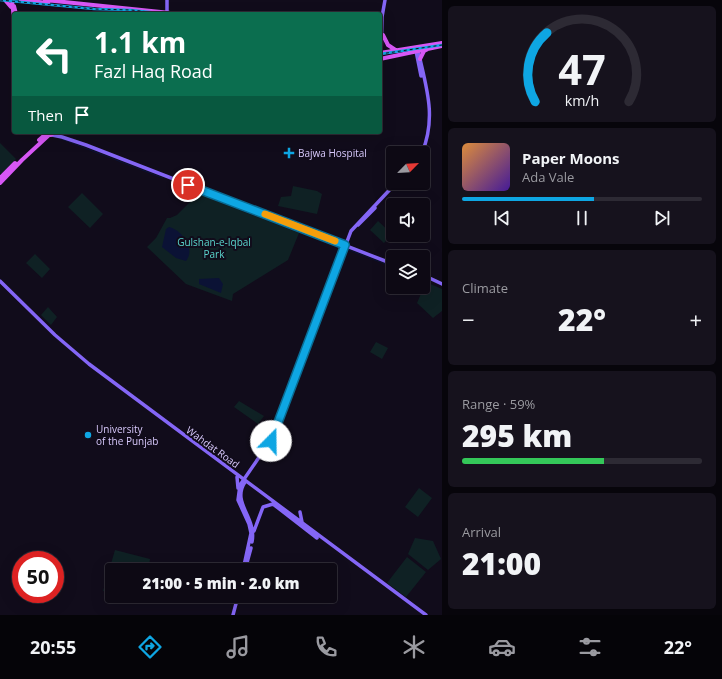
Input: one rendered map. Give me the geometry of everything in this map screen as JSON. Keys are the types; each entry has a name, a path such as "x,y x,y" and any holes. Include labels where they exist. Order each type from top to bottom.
{"main road":[{"path":"5,0 13,10"},
{"path":"13,0 13,10"},
{"path":"13,10 17,2 22,0 132,12"},
{"path":"45,0 149,12"},
{"path":"166,0 167,12"},
{"path":"386,0 382,40 385,47 391,52"},
{"path":"382,40 384,14"},
{"path":"382,40 397,51"},
{"path":"382,56 442,43"},
{"path":"417,51 434,44"},
{"path":"382,56 397,51 417,51 442,46"},
{"path":"420,60 424,51 428,48"},
{"path":"417,51 431,111 428,136 423,146"},
{"path":"417,51 429,113 426,135 422,146"},
{"path":"0,178 50,134"},
{"path":"0,183 50,134"},
{"path":"54,134 345,248 386,262"},
{"path":"159,174 163,172"},
{"path":"237,495 245,480 275,438 352,228 390,190"},
{"path":"430,278 442,284"},
{"name":"Wahdat Road","path":"0,282 71,351 237,477 245,480"},
{"name":"Wahdat Road","path":"205,452 245,480 273,504 303,524 424,615"},
{"path":"237,477 237,495 240,508 253,533"},
{"path":"245,480 241,492 241,499 253,533"},
{"path":"246,563 253,533 262,507 268,504 273,504"},
{"path":"300,512 300,517 303,524"},
{"name":"Wahdat Road","path":"295,519 424,615"}],"green space":[{"path":"0,143 16,159 1,174 0,173"},
{"path":"293,186 317,191 322,194 317,214 278,206 281,197 291,196"},
{"path":"82,193 103,214 90,228 68,207"},
{"name":"Gulshan-e-Iqbal Park","path":"198,194 299,233 288,260 233,294 232,301 186,284 147,247 156,238 167,218 177,215"},
{"path":"378,221 386,228 386,241 384,243 370,230"},
{"path":"35,254 50,269 42,278 26,263"},
{"path":"430,284 442,289 442,311 433,318 417,303 421,294 430,294"},
{"path":"48,307 57,317 51,325 41,315"},
{"path":"376,342 388,348 382,359 370,352"},
{"path":"239,401 264,416 258,424 234,407"},
{"path":"419,488 432,498 418,517 405,507"},
{"path":"415,538 433,541 441,559 428,570 408,554"},
{"path":"115,550 150,559 149,563 111,563"},
{"path":"407,557 426,572 406,597 387,583"}],"water":[{"path":"169,227 179,232 186,241 189,256 186,261 176,258 162,247 166,229"},
{"path":"219,278 223,284 221,293 199,284 199,279"}],"waterway":[{"path":"59,138 163,178"},
{"path":"171,181 386,264"}],"railway":[{"path":"0,0 94,9 150,12"},
{"path":"382,54 442,45"}],"slow traffic":[{"path":"265,214 335,241"}],"place":[{"name":"Bajwa Hospital","path":"289,153"},
{"name":"University of the Punjab","path":"88,435"}],"route":[{"path":"188,185 345,245 271,441"}]}
